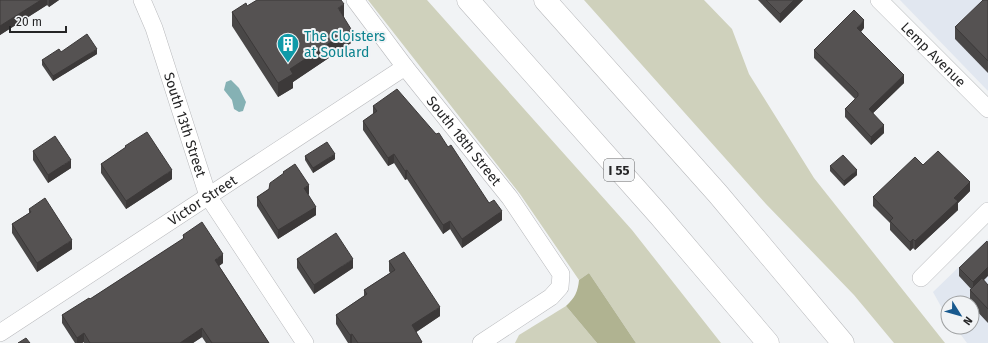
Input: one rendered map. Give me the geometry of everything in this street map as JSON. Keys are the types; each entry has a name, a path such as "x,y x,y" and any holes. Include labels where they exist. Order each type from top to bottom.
{"highway":[{"name":"I 55","path":"468,0 659,215 768,343"},
{"path":"545,0 718,194 843,343"}],"street":[{"name":"South 13th Street","path":"142,0 154,28 208,196 305,343"},
{"name":"South 18th Street","path":"355,0 405,67 510,198 561,274 560,287 551,298 482,343"},
{"name":"Lemp Avenue","path":"879,0 988,109"},
{"name":"Victor Street","path":"0,333 405,67"},
{"path":"921,278 988,212"}],"shaded area":[{"path":"900,0 988,0 988,91"},
{"path":"988,239 988,343 967,343 961,335 980,335 980,295 940,295 940,305 933,292"}],"green space":[{"path":"368,0 427,0 632,230 721,343 636,343 589,273 579,280 520,194"},
{"path":"584,0 704,0 732,29 749,74 814,178 945,343 894,343 854,295 766,204"},
{"path":"589,273 636,343 597,343 566,306 576,294 579,280"},
{"path":"566,306 597,343 515,343 519,335"}],"water":[{"path":"231,80 239,88 246,102 243,111 239,112 234,109 232,100 224,90 226,82"}],"building":[{"path":"0,0 41,0 0,26"},
{"name":"The Cloisters at Soulard","path":"257,0 341,0 344,4 338,8 351,29 290,69 293,74 278,83 232,12 246,3 247,6"},
{"path":"766,0 794,0 780,14"},
{"path":"983,0 988,0 988,61 955,27"},
{"path":"854,10 864,20 857,28 904,75 869,109 884,125 871,137 845,109 858,96 858,93 814,50"},
{"path":"87,34 97,49 53,76 42,60 59,49 61,52"},
{"path":"397,89 436,134 439,133 448,147 451,145 489,203 494,200 502,211 462,239 450,221 443,225 407,170 405,171 394,154 388,158 363,121 377,111 373,106"},
{"path":"147,132 172,170 126,201 101,164"},
{"path":"55,136 71,160 48,175 33,151"},
{"path":"327,142 335,154 313,168 305,156"},
{"path":"938,151 970,182 954,198 958,201 915,241 913,239 910,242 890,221 893,218 873,197 915,157 923,165"},
{"path":"843,155 857,170 844,181 830,166"},
{"path":"295,164 309,185 304,188 316,207 278,230 257,197 269,189 270,183"},
{"path":"45,198 72,240 37,263 12,224 31,212 29,209"},
{"path":"202,222 223,254 215,260 269,343 212,343 202,328 180,343 90,343 84,333 77,338 62,315 89,298 90,299 184,238 183,235"},
{"path":"336,233 353,259 314,285 297,259"},
{"path":"987,241 988,267 973,282 959,268"},
{"path":"404,252 440,307 412,325 422,342 420,343 358,343 352,334 350,335 336,315 367,294 364,290 395,270 389,261"},
{"path":"982,278 988,285 988,309 980,301 980,295 975,295 970,290"},
{"path":"26,338 30,343 18,343"}],"place":[{"name":"The Cloisters at Soulard","path":"288,64"}]}
